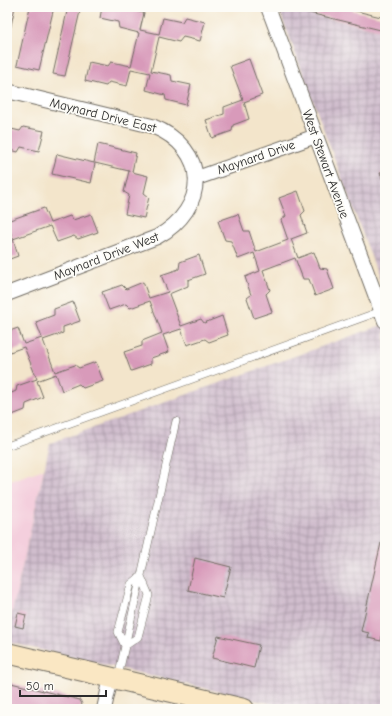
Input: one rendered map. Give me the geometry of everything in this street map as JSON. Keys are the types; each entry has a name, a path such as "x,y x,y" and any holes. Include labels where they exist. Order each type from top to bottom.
{"street":[{"name":"West Stewart Avenue","path":"268,7 383,316"},
{"name":"Maynard Drive East","path":"7,91 164,130 174,137 190,155 197,178"},
{"name":"Maynard Drive","path":"197,178 316,136"},
{"name":"Maynard Drive West","path":"7,294 157,238 168,231 186,214 192,203 197,178"},
{"path":"7,653 244,709"},
{"path":"104,709 115,679"}],"lane":[{"path":"7,446 383,316"},
{"path":"115,679 125,646 138,637 149,595 141,576 176,421"},
{"path":"125,646 118,632 131,584 141,576"}],"shaded area":[{"path":"278,7 385,31 385,294"},
{"path":"385,324 385,709 293,709 7,642 7,635 50,443"},
{"path":"44,469 7,635 7,482"}],"building":[{"path":"7,7 15,7 8,39 7,39"},
{"path":"30,7 54,7 39,70 17,65"},
{"path":"68,7 81,7 65,76 53,74"},
{"path":"102,7 125,7 125,9 144,13 140,30 159,34 163,18 182,22 185,17 205,22 200,41 183,37 179,42 159,37 151,71 171,75 172,81 191,85 186,105 166,100 165,95 146,90 150,73 131,69 127,86 109,82 106,86 85,81 89,62 108,66 111,62 131,66 139,33 119,28 118,22 100,18"},
{"path":"306,7 340,7 385,18 385,31 305,12"},
{"path":"249,59 262,95 244,102 249,119 233,125 232,131 212,138 206,120 224,114 224,107 243,100 230,66"},
{"path":"23,127 44,131 39,151 21,147 18,152 7,149 7,128 20,131"},
{"path":"98,144 136,153 132,172 148,176 144,193 149,197 144,218 125,214 129,195 124,192 129,171 95,163 91,183 52,174 57,154 94,163"},
{"path":"385,171 385,186 380,173"},
{"path":"298,191 305,211 301,215 307,233 291,239 298,258 314,252 320,268 327,269 334,289 315,296 309,279 303,279 295,258 263,270 270,290 266,294 272,312 254,318 247,298 251,295 245,277 260,271 254,253 238,259 231,241 225,240 218,221 238,214 244,231 249,231 256,252 288,240 281,220 286,216 279,198"},
{"path":"44,208 50,223 70,216 73,220 91,214 98,232 78,239 74,236 57,242 50,226 13,239 18,256 7,260 7,239 12,237 7,221"},
{"path":"199,255 205,274 188,280 188,286 169,294 181,326 201,319 204,323 222,316 228,335 209,342 205,339 187,345 181,329 163,335 169,352 151,358 151,364 131,371 124,352 142,346 142,341 162,333 150,301 130,308 126,304 109,310 102,292 122,285 126,289 143,282 149,298 168,292 161,275 179,269 180,262"},
{"path":"73,302 80,321 63,327 63,333 43,340 55,372 75,365 79,368 96,362 103,381 83,388 79,384 62,391 56,374 37,381 43,397 26,404 25,410 7,417 7,395 16,391 17,386 37,379 24,347 7,353 7,332 18,328 24,344 42,338 36,322 54,315 54,309"},
{"path":"381,543 385,544 385,637 382,636 381,641 368,638 369,633 361,631"},
{"path":"195,558 231,567 223,598 188,590"},
{"path":"18,613 26,615 23,628 15,626"},
{"path":"218,636 259,645 254,668 212,658"},
{"path":"7,682 80,700 82,704 80,709 7,709"}]}
